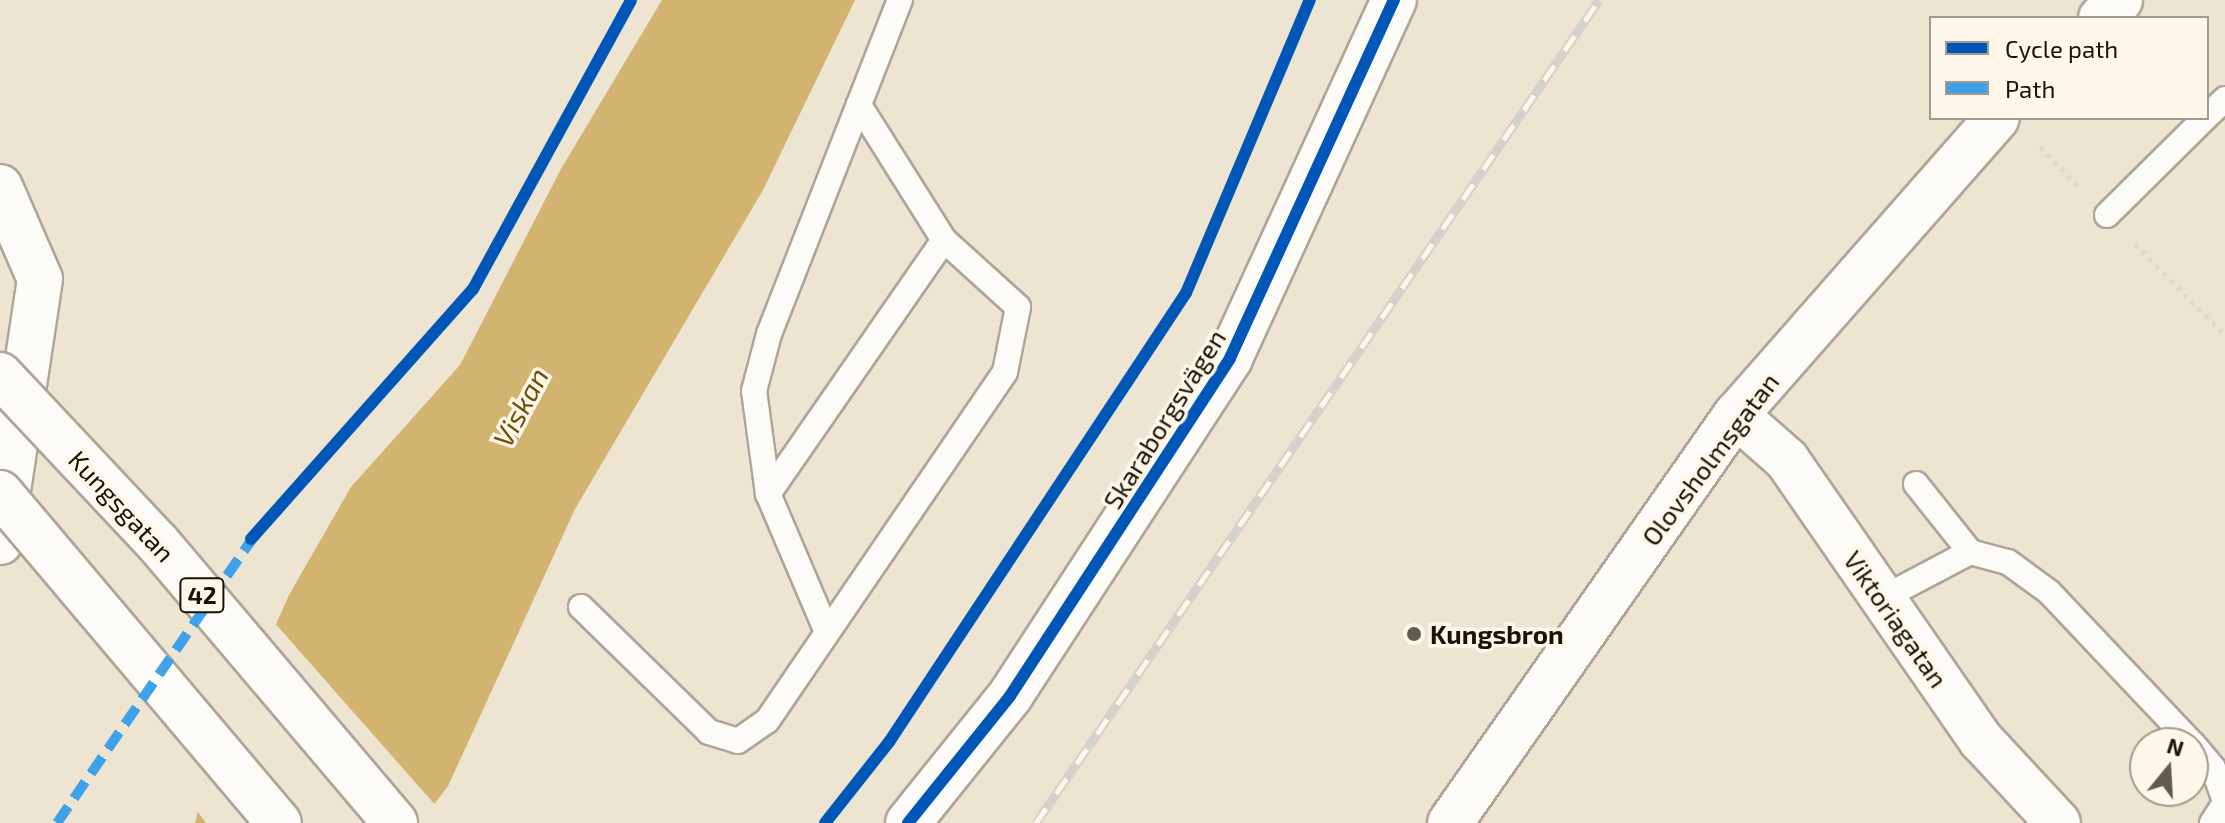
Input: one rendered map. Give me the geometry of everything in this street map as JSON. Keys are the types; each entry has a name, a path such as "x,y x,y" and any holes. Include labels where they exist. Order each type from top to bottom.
{"street":[{"name":"Skaraborgsvägen","path":"908,823 1010,696 1230,358 1394,0"},
{"path":"2103,16 2120,0"},
{"name":"Olovsholmsgatan","path":"1450,823 1736,415 1995,120"},
{"path":"0,187 40,279 3,484 0,542"},
{"name":"Kungsgatan","path":"0,375 157,542 395,823"},
{"name":"Viktoriagatan","path":"1736,415 1787,460 1981,740 2058,823"},
{"path":"3,484 279,823"}],"lane":[{"path":"827,632 768,494 754,391 900,0"},
{"path":"2209,114 2225,99"},
{"path":"581,607 709,732 738,741 767,721 1005,372 1019,324 1018,307 944,240 859,105"},
{"path":"2107,215 2203,120"},
{"path":"768,494 944,240"},
{"path":"1916,484 1970,552 2008,562 2049,592 2176,727"},
{"path":"1881,599 1970,552"},
{"path":"2209,763 2225,802 2212,823"}],"water":[{"name":"Viskan","path":"662,0 855,0 763,190 575,509 448,786 420,823 195,823 206,781 289,595 351,487 460,365 561,169"}],"pier":[{"path":"273,621 437,807 425,823 206,823 195,808"}],"railway":[{"path":"1036,823 1599,0"}],"marked path":[{"path":"57,823 256,533"}],"cycle path":[{"path":"251,539 473,289 631,0"},
{"path":"825,823 889,742 1186,293 1310,0"},
{"path":"908,823 1010,696 1230,358 1394,0"}],"place":[{"name":"Kungsbron","path":"1414,634"}]}
